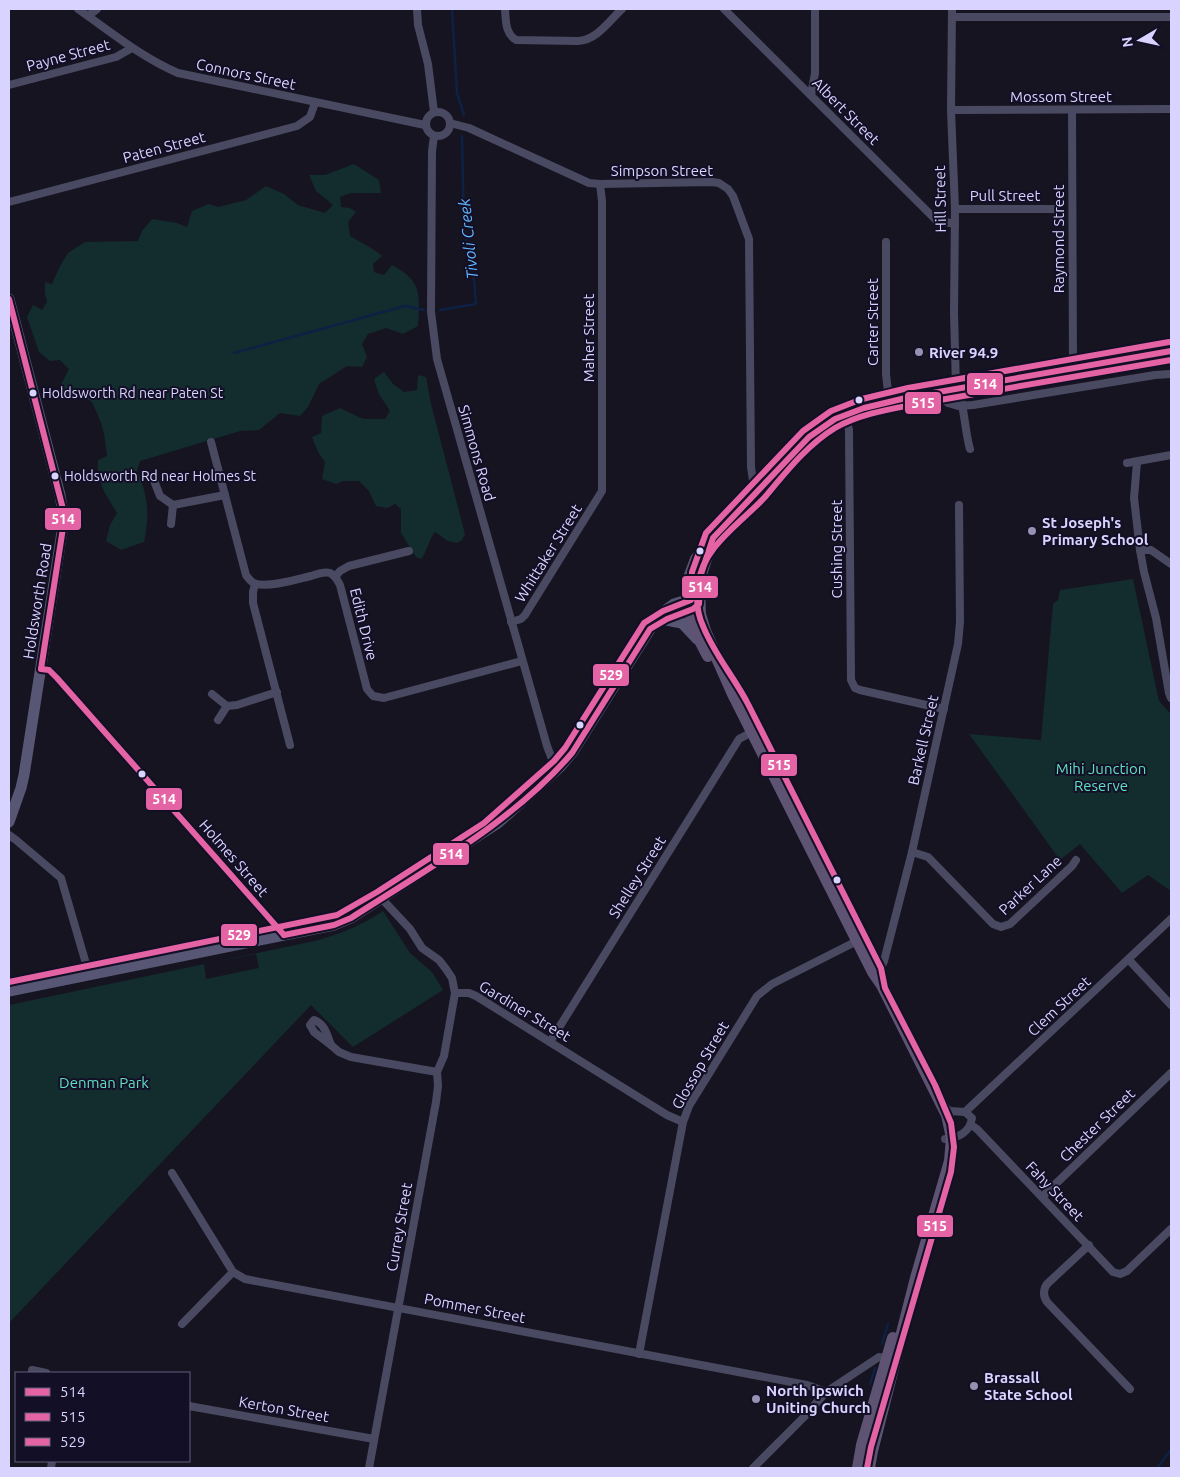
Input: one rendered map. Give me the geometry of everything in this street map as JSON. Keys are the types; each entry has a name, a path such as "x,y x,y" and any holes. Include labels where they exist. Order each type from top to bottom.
{"main road":[{"name":"Holdsworth Road","path":"9,299 63,509 63,528 24,775 9,822"},
{"path":"733,694 700,642 693,627 693,604 701,574 713,538 809,437 826,424 845,414 889,401 1171,351"},
{"path":"9,991 340,923 382,899 489,830 560,767 572,753 662,611 679,602 693,604"},
{"path":"650,629 693,604"},
{"path":"693,604 733,694 857,941 882,985 947,1113 949,1139 891,1359 869,1468"},
{"path":"666,620 682,623 700,642"},
{"path":"858,1468 862,1445 891,1359"}],"street":[{"name":"Connors Street","path":"78,9 132,48 157,64 178,73 426,125"},
{"path":"88,16 97,9"},
{"path":"417,9 418,24 428,64 434,112"},
{"path":"505,9 507,29 516,40 578,42 594,36 622,9"},
{"name":"Albert Street","path":"724,9 936,220 955,224"},
{"path":"811,95 815,74 815,9"},
{"name":"Hill Street","path":"952,9 951,110 955,209 954,313 956,388 954,398 957,404 961,406 970,450"},
{"path":"952,17 1171,17"},
{"name":"Payne Street","path":"9,85 116,57 132,48"},
{"name":"Paten Street","path":"9,202 298,126 310,117 315,103"},
{"name":"Mossom Street","path":"951,110 1171,108"},
{"name":"Raymond Street","path":"1072,110 1073,368"},
{"path":"434,112 446,115 453,124 445,134 434,136 428,132 426,125 428,117 434,112"},
{"name":"Simpson Street","path":"453,124 469,128 589,183 712,182 724,186 733,196 749,239 751,467 753,481 759,490"},
{"name":"Simmons Road","path":"434,136 432,151 433,338 443,384 522,661 549,752 552,760 560,767"},
{"name":"Maher Street","path":"600,184 602,202 602,491"},
{"name":"Pull Street","path":"955,209 1055,209"},
{"name":"Carter Street","path":"886,242 886,374 889,401"},
{"path":"1155,375 1171,369"},
{"path":"936,392 950,404 961,406 1171,374"},
{"name":"Cushing Street","path":"845,414 849,430 850,676 852,684 860,690 944,709"},
{"path":"211,442 246,574 255,584 253,603 290,745"},
{"path":"1127,463 1171,455"},
{"path":"1137,462 1134,498 1140,550 1156,618 1171,698"},
{"path":"154,478 160,496 173,505 225,495"},
{"name":"Whittaker Street","path":"511,622 521,619 528,611 602,491"},
{"path":"171,524 173,505"},
{"name":"Barkell Street","path":"873,972 881,968 884,961 912,852 960,633 959,505"},
{"path":"1140,550 1151,550 1171,564"},
{"path":"336,577 340,571 349,566 409,551"},
{"name":"Edith Drive","path":"255,584 289,581 322,573 330,573 336,577 340,585 367,689 373,696 384,698 522,661"},
{"name":"Holmes Street","path":"41,668 48,670 58,678 284,935"},
{"path":"212,694 227,706 277,692"},
{"path":"218,720 227,706"},
{"name":"Shelley Street","path":"550,1042 739,739 752,732"},
{"path":"9,835 61,878 89,974"},
{"name":"Parker Lane","path":"912,852 928,857 993,924 1001,928 1010,924 1072,866 1076,860"},
{"name":"Gardiner Street","path":"382,899 410,929 422,948 439,960 446,968 452,978 455,993 469,993 476,996 667,1116 683,1122"},
{"name":"Clem Street","path":"965,1112 1171,919"},
{"name":"Glossop Street","path":"639,1354 683,1122 689,1106 757,996 772,984 857,941"},
{"path":"1129,960 1171,1005"},
{"name":"Currey Street","path":"369,1468 437,1095 437,1072 444,1056 455,993"},
{"path":"331,1045 339,1052 350,1057 437,1072"},
{"name":"Chester Street","path":"1042,1196 1171,1074"},
{"path":"947,1113 965,1112 972,1118 971,1125 962,1135 949,1139"},
{"name":"Fahy Street","path":"971,1125 1111,1269 1120,1274 1127,1271 1171,1229"},
{"path":"172,1173 233,1272 182,1324"},
{"path":"1089,1245 1047,1284 1044,1293 1047,1302 1130,1390"},
{"name":"Pommer Street","path":"233,1272 245,1279 807,1385 826,1392"},
{"path":"753,1468 826,1392 879,1357 891,1359"},
{"path":"32,1370 41,1372"},
{"name":"Kerton Street","path":"190,1406 374,1439"}],"green space":[{"path":"354,164 379,180 381,193 351,193 340,197 341,207 350,208 356,212 348,222 350,236 382,256 373,264 374,272 384,275 392,265 402,271 414,283 419,297 418,326 403,334 386,328 368,334 362,344 367,357 362,367 347,366 319,384 308,407 300,416 280,413 259,430 240,431 140,461 137,470 144,488 147,505 144,542 121,550 106,541 110,525 117,513 100,482 98,460 107,456 104,434 98,415 91,401 58,390 69,369 60,360 50,361 39,352 27,317 33,305 42,310 47,302 45,282 52,284 68,253 85,242 138,241 142,231 152,219 177,223 187,227 192,211 209,204 218,207 246,200 266,186 284,194 298,205 325,213 333,205 316,191 309,175 325,175"},
{"path":"384,372 393,384 404,392 417,390 418,375 426,377 431,404 465,534 462,540 457,543 448,541 435,532 421,559 416,557 401,533 401,509 395,504 387,508 376,506 369,491 359,481 344,481 336,484 322,479 325,462 318,452 312,437 321,433 322,416 340,408 363,419 385,419 390,411 379,394 374,379"},
{"name":"Mihi Junction Reserve","path":"1133,579 1159,701 1171,714 1171,891 1148,875 1122,893 1080,844 1060,860 969,734 1041,740 1053,604 1058,600 1060,590"},
{"name":"Denman Park","path":"383,911 410,953 432,972 443,990 353,1047 311,1005 9,1323 9,1005 204,964 206,979 259,968 256,954 210,963 319,940 352,928"}],"waterway":[{"name":"Tivoli Creek","path":"452,9 457,93 464,115"},
{"name":"Tivoli Creek","path":"440,310 476,304 474,280 464,229 462,136"},
{"name":"Tivoli Creek","path":"234,353 405,306 424,310"},
{"path":"882,1344 888,1324"},
{"path":"870,1384 875,1368"},
{"path":"1157,1468 1171,1450"}],"transit line":[{"name":"514","path":"9,299 63,509 63,528 41,669"},
{"name":"529","path":"9,982 337,915 377,892 484,823 554,761 565,748 644,623 663,611 691,600 692,572 706,533 803,431 831,411 862,399 908,388 1169,342"},
{"name":"514","path":"284,935 334,925 351,918 468,843 496,823 548,778 572,753 650,629 667,619 693,609 699,604 701,574 713,538 809,437 835,419 864,408 910,397 1171,351"},
{"name":"515","path":"867,1468 871,1447 951,1172 954,1147 951,1123 935,1085 885,988 881,968 748,704 718,656 701,621 697,590 701,571 707,559 724,536 765,497 797,460 815,442 844,423 901,407 1171,360"},
{"name":"514","path":"41,669 49,670 57,678 284,935"}],"place":[{"name":"River 94.9","path":"919,352"},
{"name":"Holdsworth Rd near Paten St","path":"33,393"},
{"name":"Holdsworth Rd near Holmes St","path":"55,476"},
{"name":"St Joseph's Primary School","path":"1032,531"},
{"name":"Brassall State School","path":"974,1386"},
{"name":"North Ipswich Uniting Church","path":"756,1399"}]}
